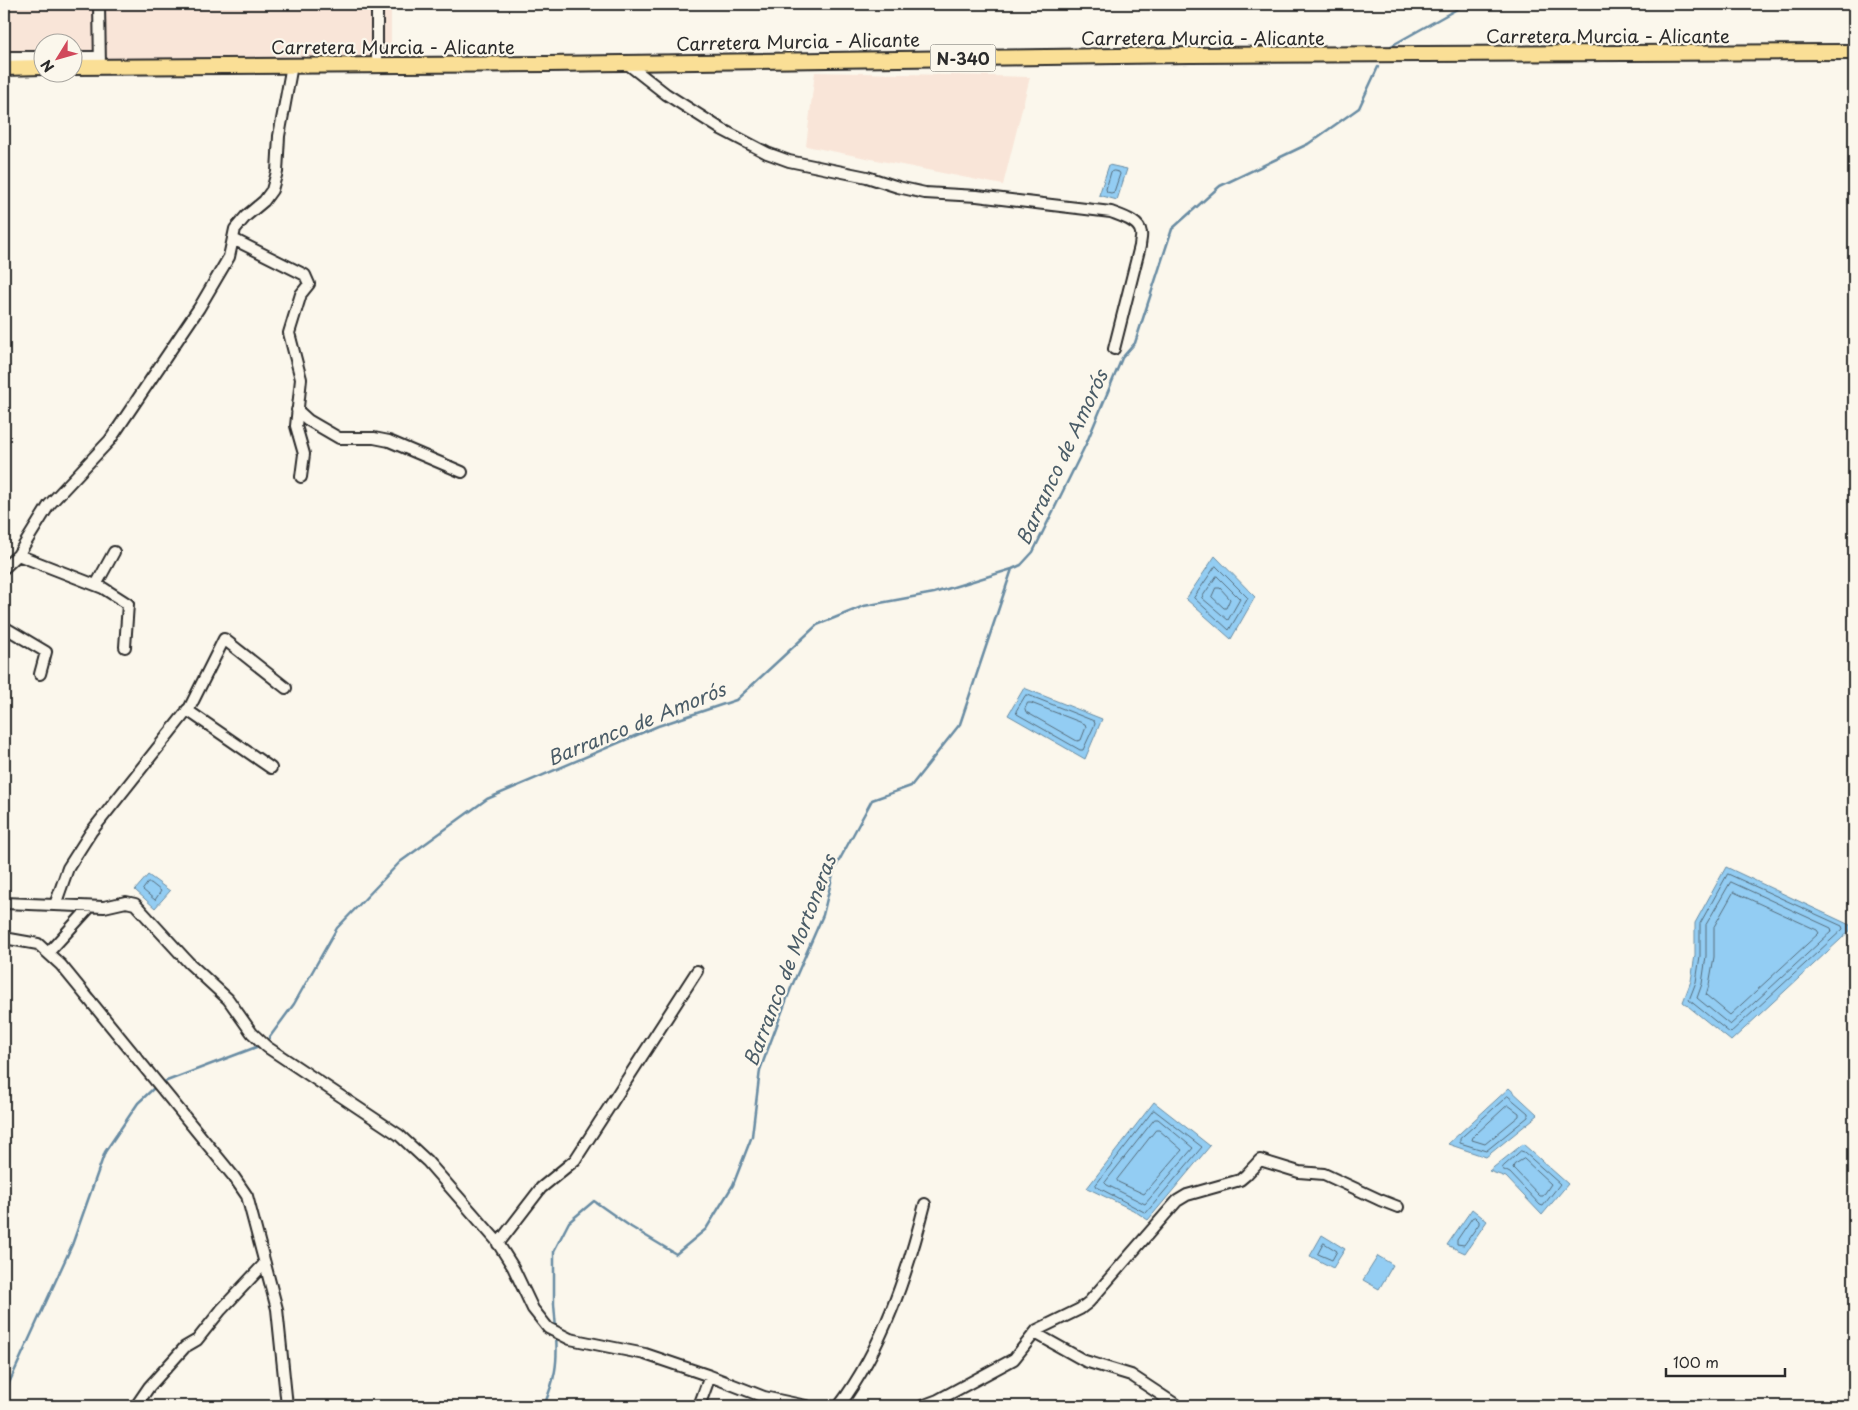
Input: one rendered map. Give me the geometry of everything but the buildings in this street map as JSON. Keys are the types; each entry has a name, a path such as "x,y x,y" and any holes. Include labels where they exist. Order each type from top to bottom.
{"highway":[{"name":"Carretera Murcia - Alicante","path":"82,65 100,62 377,65 1190,55 1854,52"},
{"path":"4,68 32,67"}],"street":[{"path":"82,59 100,62 99,4"},
{"path":"376,4 377,65"},
{"path":"4,57 32,57"},
{"path":"625,62 666,94 721,129 767,153 789,161 867,176 898,187 925,193 977,196 1112,212 1124,217 1137,225 1141,233 1140,246 1114,349"},
{"path":"4,568 18,555 49,505 110,440 199,308 228,257 235,229 246,216 264,201 272,190 277,172 279,136 292,65"},
{"path":"233,239 305,275 309,284 301,294 288,332 300,379 296,426 304,454 301,476"},
{"path":"297,410 308,420 339,438 374,438 389,441 462,472"},
{"path":"96,585 114,552"},
{"path":"18,555 96,585 128,604 125,647"},
{"path":"4,628 46,652 40,674"},
{"path":"55,905 68,868 91,832 187,710 224,639 286,688"},
{"path":"187,710 271,768"},
{"path":"4,903 104,907 126,902 135,904 189,963 228,999 252,1033 266,1047 399,1135 427,1162 498,1244 513,1266 533,1309 548,1328 570,1339 645,1354 764,1397 806,1406"},
{"path":"48,953 90,906"},
{"path":"4,938 38,944 61,965 234,1177 247,1196 277,1309 287,1406"},
{"path":"498,1244 541,1188 575,1160 697,971"},
{"path":"922,1406 938,1400 1014,1359 1035,1333 1089,1302 1177,1201 1187,1195 1240,1180 1260,1160 1299,1172 1324,1174 1398,1207"},
{"path":"839,1406 865,1366 891,1312 912,1253 925,1204"},
{"path":"136,1406 185,1347 198,1340 221,1310 264,1263"},
{"path":"1035,1333 1085,1361 1131,1375 1178,1406"},
{"path":"699,1406 710,1376"}],"shaded area":[{"path":"4,4 391,4 391,57 82,62 82,32 32,32 32,63 4,64"},
{"path":"815,72 1030,77 1003,185 806,146"}],"water":[{"path":"1109,165 1127,169 1117,200 1099,195"},
{"path":"1215,556 1255,597 1231,639 1186,599"},
{"path":"1024,688 1102,719 1085,759 1008,715"},
{"path":"1726,867 1854,927 1731,1041 1683,1002 1691,981 1695,955 1695,923"},
{"path":"148,875 170,891 155,908 135,890"},
{"path":"1509,1088 1538,1115 1486,1157 1448,1144"},
{"path":"1154,1102 1210,1146 1148,1220 1133,1210 1087,1188"},
{"path":"1523,1144 1568,1184 1542,1215 1506,1177 1489,1171"},
{"path":"1472,1209 1487,1221 1465,1253 1447,1245"},
{"path":"1322,1235 1345,1249 1333,1268 1310,1256"},
{"path":"1378,1256 1393,1265 1379,1289 1363,1280"}],"waterway":[{"name":"Barranco de Amorós","path":"1391,46 1466,4"},
{"name":"Barranco de Amorós","path":"269,1038 294,1004 337,928 400,862 487,799 658,726 736,700 817,625 864,606 934,593 1021,565 1033,552 1086,444 1122,358 1135,343 1172,229 1220,186 1308,144 1359,108 1378,67"},
{"name":"Barranco de Mortoneras","path":"556,1329 554,1251 569,1222 594,1201 631,1227 676,1254 706,1229 733,1185 752,1136 760,1070 791,988 823,915 834,870 872,800 911,786 960,724 1012,569"},
{"name":"Barranco de Amorós","path":"164,1082 259,1046"},
{"name":"Barranco de Amorós","path":"4,1394 72,1245 105,1152 138,1103 153,1089"},
{"name":"Barranco de Mortoneras","path":"544,1406 555,1371 557,1355 556,1335"}]}
